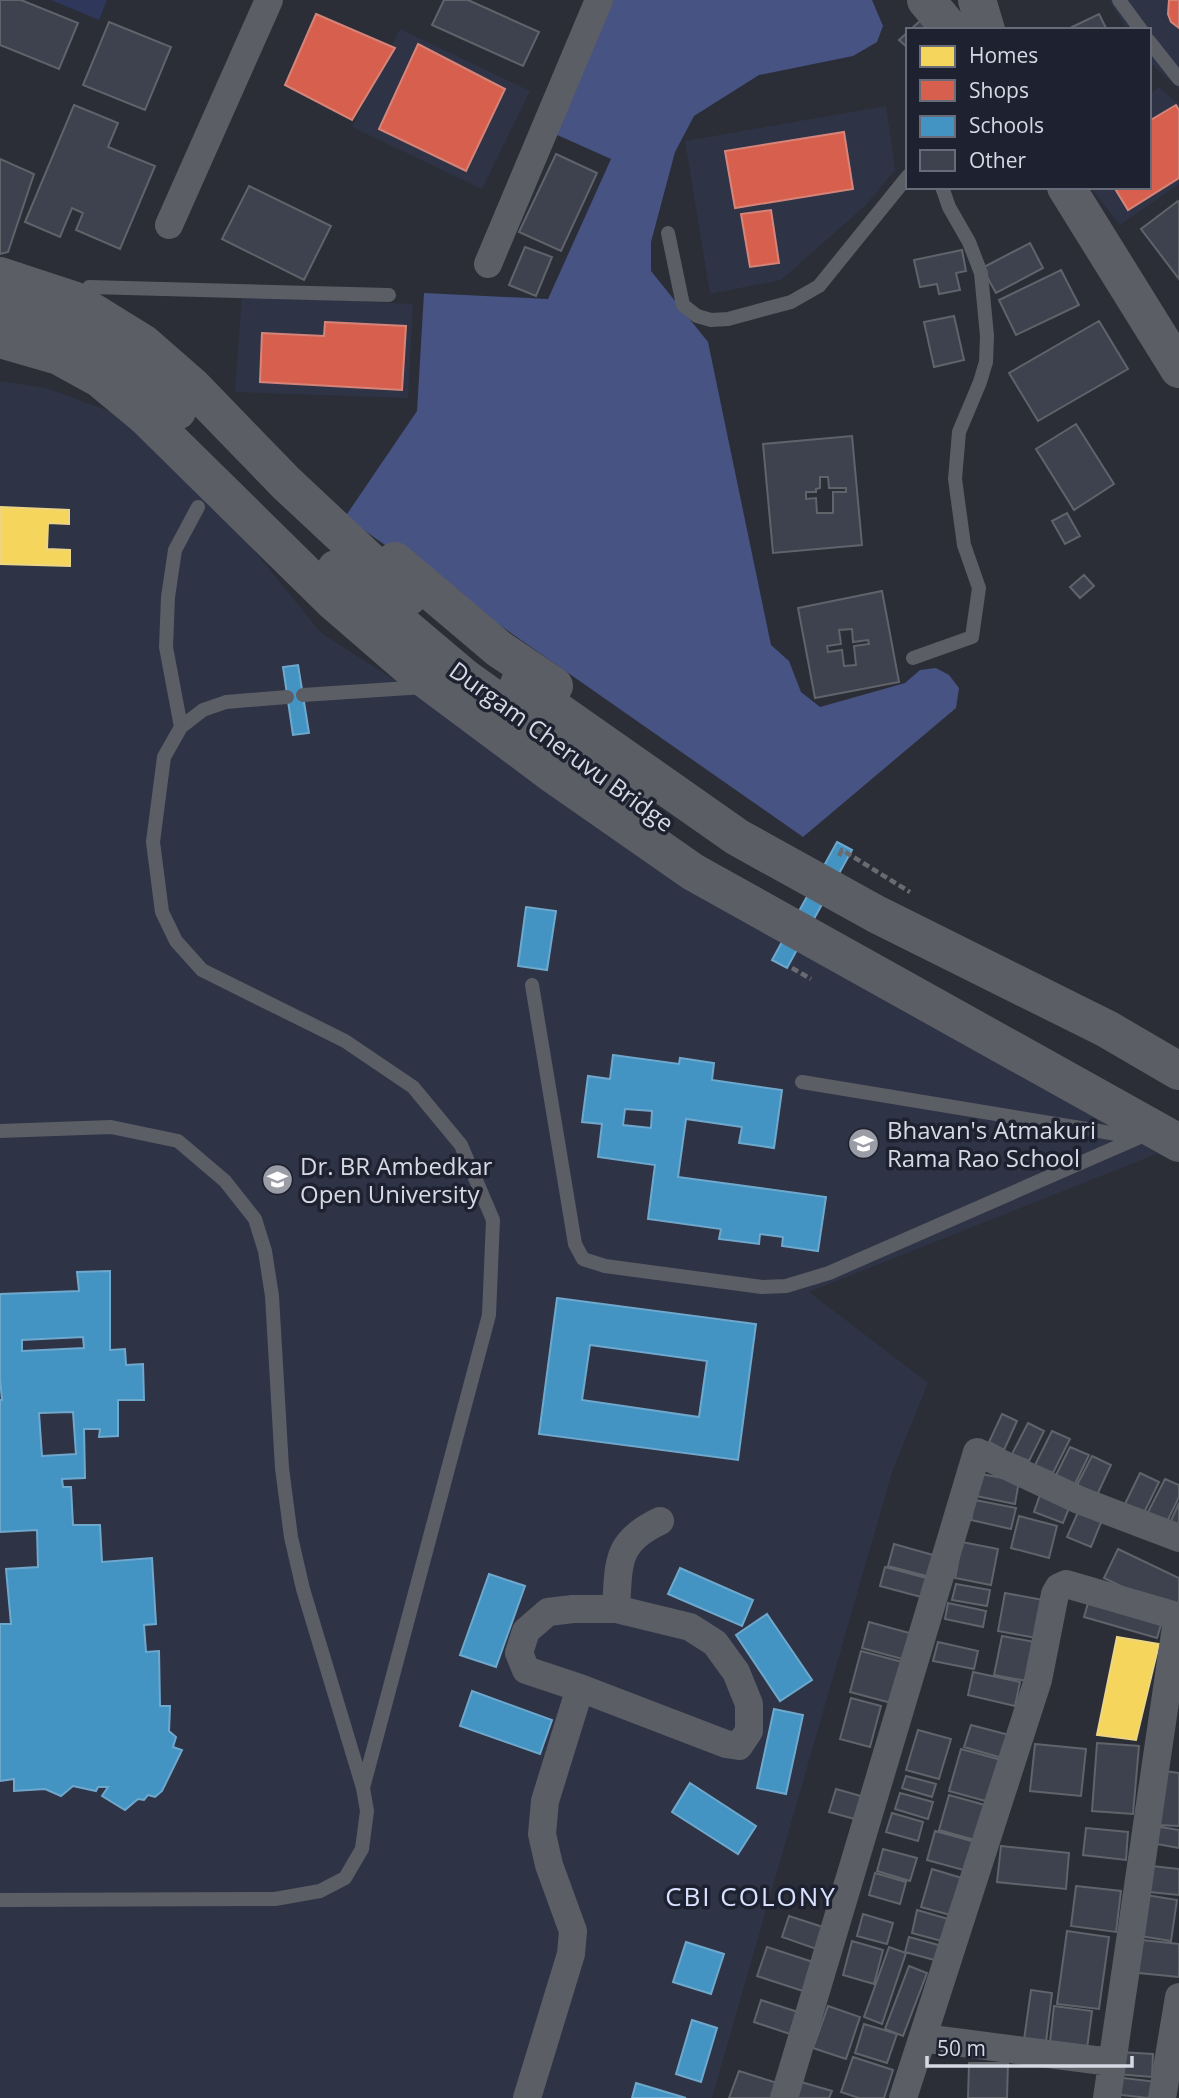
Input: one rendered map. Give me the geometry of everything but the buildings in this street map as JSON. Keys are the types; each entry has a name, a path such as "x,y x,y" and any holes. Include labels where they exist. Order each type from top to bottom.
{"main road":[{"path":"977,0 985,28"},
{"path":"1067,189 1179,369"},
{"path":"0,263 61,275 89,287 169,334 316,485 411,577 499,649 749,817 1179,1049"},
{"name":"Durgam Cheruvu Bridge","path":"0,276 73,300 144,344 192,386 286,483 372,565 459,642 737,837 876,914 1107,1029 1179,1072"},
{"name":"Durgam Cheruvu Bridge","path":"0,311 56,325 131,368 176,411 257,500 446,661 726,865 1166,1128"},
{"path":"0,339 58,356 99,378 146,417 334,602 408,666 554,775 693,872 1166,1128"}],"street":[{"path":"169,225 269,0"},
{"path":"488,264 599,0"},
{"path":"784,2098 977,1452 1079,1500 1179,1538"},
{"path":"615,1609 625,1546 640,1530 660,1521"},
{"path":"903,2098 1038,1680 1055,1594 1059,1587 1066,1584 1172,1615 1177,1620 1107,2098"},
{"path":"615,1609 690,1627 715,1643 736,1672 749,1704 749,1731 739,1746 726,1744 580,1688 526,1670 519,1653 526,1631 548,1612 615,1609"},
{"path":"527,2098 571,1954 573,1931 549,1866 542,1834 545,1801 580,1688"},
{"path":"1162,2098 1179,1997"},
{"path":"924,2038 1111,2062"}],"lane":[{"path":"1119,0 1140,28"},
{"path":"1151,44 1179,79"},
{"path":"668,233 683,304 697,316 711,320 728,319 791,302 819,286 906,178"},
{"path":"913,658 972,637 979,588 964,545 955,479 959,432 986,362 987,336 981,273 943,189"},
{"path":"89,287 388,295"},
{"path":"181,727 166,647 168,597 175,550 198,507"},
{"path":"303,695 436,686"},
{"path":"287,697 226,702 203,710 181,727 164,757 153,842 162,912 176,941 202,970 345,1041 413,1087 461,1145 493,1220 489,1315 363,1788"},
{"path":"532,985 575,1244 583,1259 605,1266 762,1287 786,1286 829,1272 1166,1128"},
{"path":"802,1082 1166,1128"},
{"path":"0,1130 111,1127 178,1141 225,1181 255,1219 265,1251 272,1296 282,1468 291,1536 303,1589 363,1788 367,1811 362,1849 345,1878 320,1891 275,1899 0,1900"}],"path":[{"path":"849,855 910,892"},
{"path":"788,965 811,979"}],"shaded area":[{"path":"51,0 107,0 99,20"},
{"path":"613,0 872,0 883,26 877,42 853,56 759,75 694,116 675,152 651,242 651,271 708,342 771,645 789,661 801,692 820,707 905,683 920,670 936,668 949,675 959,688 956,708 803,837 345,517 417,411 424,293 548,299 611,159 555,134"},
{"path":"1109,0 1179,0 1179,89 1151,64 1151,28 1126,28"},
{"path":"400,29 530,91 482,189 352,127"},
{"path":"1159,87 1179,105 1179,184 1120,225 1092,189 1151,189 1151,93"},
{"path":"886,106 895,170 865,206 781,280 710,294 685,141"},
{"path":"242,295 413,304 408,398 235,392"},
{"name":"Dr. BR Ambedkar Open University","path":"0,381 46,388 112,412 190,471 321,633 497,745 1179,1145 809,1292 928,1383 892,1472 712,2098 0,2098"}],"place":[{"name":"Bhavan's Atmakuri Rama Rao School","path":"864,1143"},
{"name":"Dr. BR Ambedkar Open University","path":"277,1179"}],"district":[{"name":"CBI COLONY","path":"751,1896"}]}
